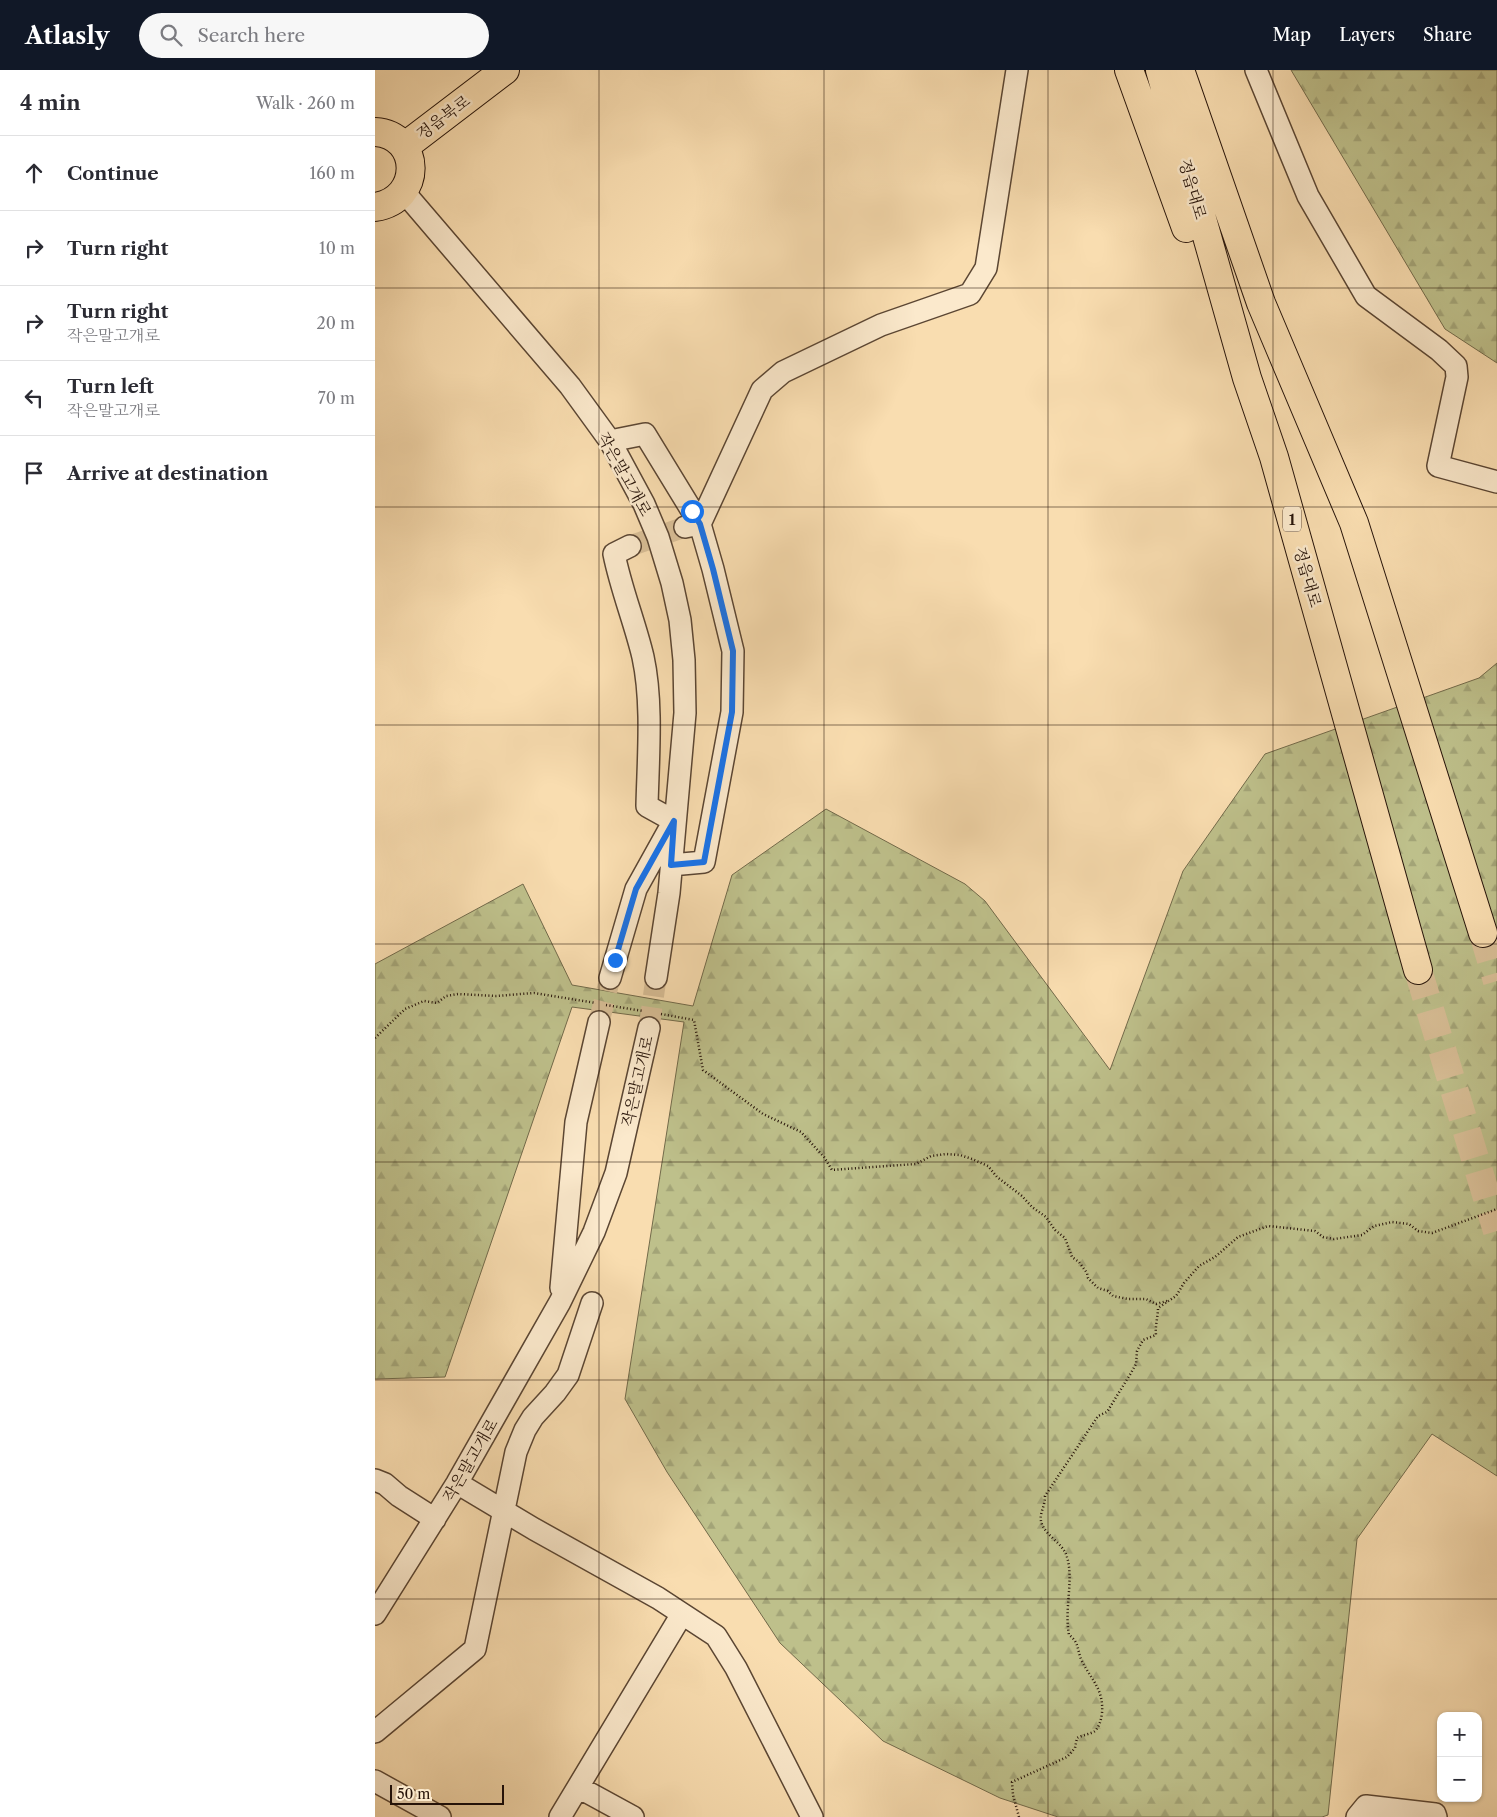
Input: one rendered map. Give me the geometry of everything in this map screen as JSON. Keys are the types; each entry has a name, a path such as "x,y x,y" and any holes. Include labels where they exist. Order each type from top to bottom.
{"main road":[{"name":"정읍북로","path":"404,147 505,70"},
{"path":"1129,70 1181,211 1245,412 1274,457"},
{"name":"정읍대로","path":"1160,70 1247,378 1274,457 1418,970"},
{"name":"정읍대로","path":"1180,70 1261,303 1355,523 1483,933"},
{"path":"1195,70 1213,126 1261,303"},
{"name":"정읍북로","path":"375,132 382,132 394,138 404,147 409,157 411,169 409,181 404,192"},
{"path":"375,207 395,200 404,192"}],"street":[{"path":"693,526 762,390 783,372 881,326 970,294 986,268 1017,70"},
{"path":"1256,70 1308,196 1366,296 1439,350 1456,366 1457,377 1438,466 1497,482"},
{"name":"작은말고개로","path":"404,192 570,386 610,441 644,504 672,582 684,660 685,713 669,893 656,978"},
{"path":"610,441 645,434 713,569 733,651 732,712 704,862 671,865"},
{"path":"631,546 614,554 643,659 649,710 647,806 674,821"},
{"name":"작은말고개로","path":"609,978 636,889 674,821"},
{"name":"작은말고개로","path":"375,1614 457,1483 560,1302 594,1232 616,1173 651,1018"},
{"name":"작은말고개로","path":"560,1302 576,1122 599,1022"},
{"path":"375,1732 475,1650 516,1452 525,1430 539,1409 555,1394 569,1375 592,1303"},
{"path":"375,1480 385,1484 399,1496 435,1519"},
{"path":"457,1483 504,1512 658,1598 716,1636 736,1668 813,1817"},
{"path":"560,1817 682,1614"},
{"path":"375,1781 440,1817"},
{"path":"578,1787 633,1817"},
{"path":"1357,1817 1366,1806 1435,1814 1436,1817"}],"path":[{"path":"375,1038 405,1009 423,1001 437,1003 446,996 458,994 496,996 534,993 651,1018 694,1020 703,1070 763,1114 801,1132 824,1157 832,1170 916,1164 931,1156 946,1154 973,1159 988,1166 997,1177 1046,1217 1055,1230 1065,1238 1072,1257 1079,1262 1087,1273 1088,1278 1099,1288 1113,1296 1128,1299 1146,1299 1156,1304 1169,1300"},
{"path":"1019,1817 1013,1795 1012,1782 1067,1756 1075,1748 1077,1738 1093,1732 1101,1723 1103,1704 1099,1688 1081,1659 1075,1640 1069,1635 1066,1621 1069,1567 1067,1555 1043,1526 1040,1516 1044,1507 1045,1496 1098,1416 1107,1412 1136,1364 1137,1350 1143,1340 1156,1335 1155,1326 1158,1308 1180,1292 1184,1283 1199,1266 1215,1257 1238,1237 1268,1226 1315,1231 1323,1237 1334,1239 1362,1235 1374,1226 1392,1222 1409,1224 1418,1231 1432,1234 1497,1209"}],"green space":[{"path":"1291,70 1497,70 1497,363 1445,329"},
{"path":"1497,663 1497,1476 1432,1434 1357,1539 1328,1815 1322,1817 1058,1817 1000,1798 883,1741 780,1643 667,1472 625,1399 684,1022 572,1007 445,1377 375,1379 375,964 523,884 572,985 693,1006 732,875 826,809 965,884 985,901 1110,1070 1183,871 1265,754 1479,678"}],"tunnel":[{"path":"630,546 685,527"},
{"path":"1483,933 1497,981"},
{"path":"1418,970 1497,1231"},
{"path":"599,1022 610,978"},
{"path":"649,1028 656,978"}],"route":[{"path":"615,960 636,889 674,821 671,865 704,862 732,712 733,651 700,524 692,511"}]}
